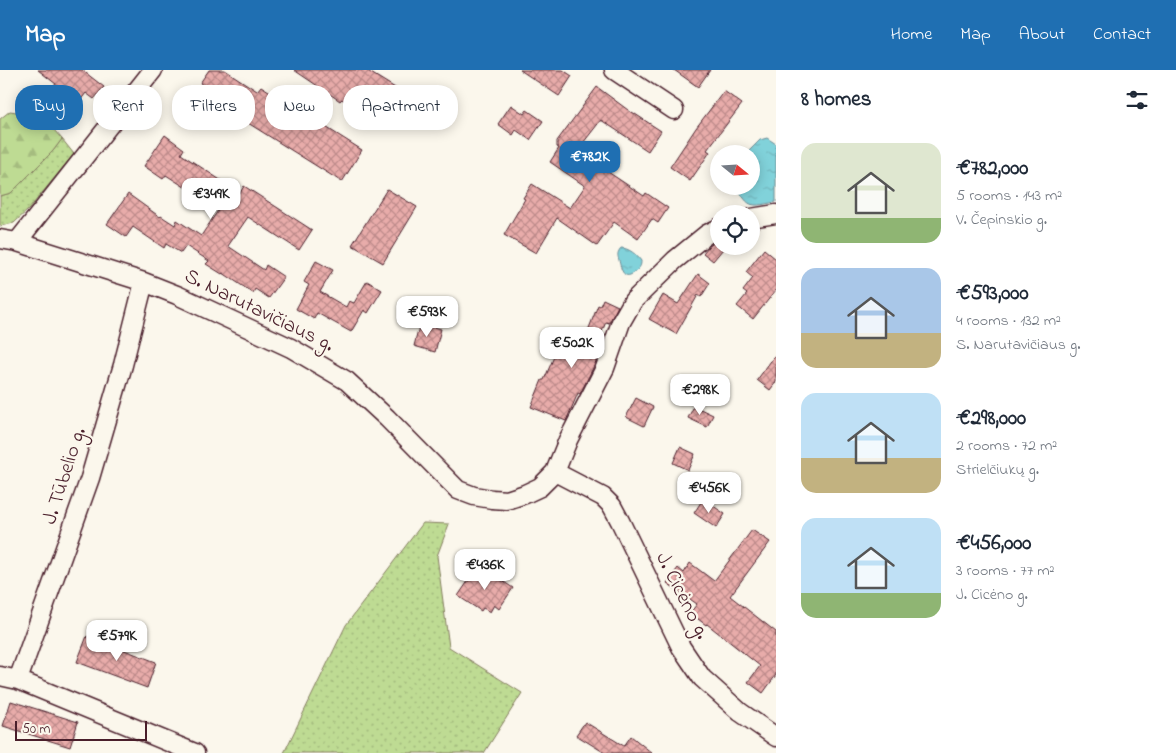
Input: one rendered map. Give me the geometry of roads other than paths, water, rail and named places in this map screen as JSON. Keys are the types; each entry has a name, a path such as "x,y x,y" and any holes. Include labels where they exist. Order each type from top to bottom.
{"street":[{"path":"8,241 153,70"},
{"path":"614,70 674,110"},
{"path":"760,217 776,214"},
{"path":"556,472 568,440 605,368 621,322 633,301 674,260 710,232"},
{"name":"S. Narutavičiaus g.","path":"8,241 144,282 177,295 291,348 348,381 458,490 474,496 507,500 540,487 556,472"},
{"name":"J. Tūbelio g.","path":"18,680 90,478 123,365 144,282"},
{"name":"J. Cicėno g.","path":"556,472 603,497 612,506 680,647 702,678 740,712 776,738"},
{"path":"0,676 18,680 195,753"}],"water":[{"path":"767,138 776,144 776,202 756,205 748,203 743,195 760,195 760,145 755,145 760,140"},
{"path":"621,248 632,252 641,261 638,268 632,274 626,275 621,267 618,254"}]}
